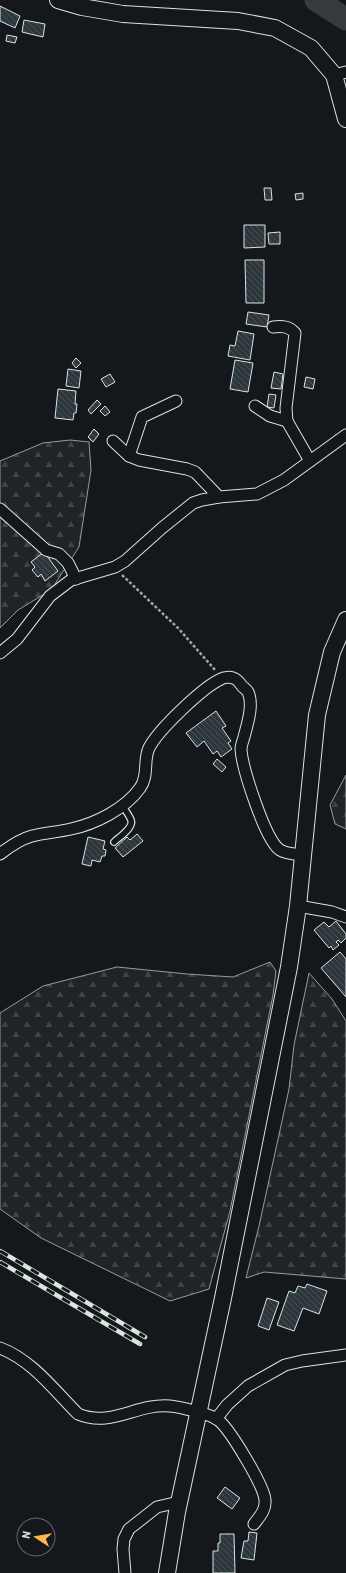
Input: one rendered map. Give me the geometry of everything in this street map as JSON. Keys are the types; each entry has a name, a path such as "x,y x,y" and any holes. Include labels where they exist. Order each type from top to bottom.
{"street":[{"path":"58,0 82,7 123,14 238,21 275,28 311,48 340,74 346,119"},
{"path":"273,327 283,326 291,329 295,333 286,408 287,421 310,461"},
{"path":"129,456 142,417 176,401"},
{"path":"255,406 270,416 287,421"},
{"path":"0,654 17,640 50,596 71,580 115,567 125,561 162,528 193,504 202,500 219,497 256,494 284,480 346,435"},
{"path":"113,441 129,456 139,460 187,469 195,472 219,497"},
{"path":"0,509 46,550 59,554 68,563 76,579"},
{"path":"167,1573 179,1502 223,1298 286,982 298,906 317,715 332,652 346,620"},
{"path":"0,854 31,836 72,829 98,820 122,806 131,798 144,781 147,754 155,739 182,709 222,678 232,678 238,681 248,692 250,704 249,716 241,747 258,812 279,849 288,853 303,855"},
{"path":"298,906 332,912 346,917"},
{"path":"0,1348 14,1353 30,1365 78,1414 88,1418 100,1419 155,1406 170,1406 207,1414 216,1419 227,1431 243,1454 262,1489 265,1500 264,1511 254,1524"},
{"path":"216,1419 227,1405 248,1386 285,1365 346,1355"},
{"path":"125,1573 123,1544 124,1539 130,1529 157,1508 179,1502"}],"lane":[{"path":"114,842 129,828 132,823 122,806"}],"path":[{"path":"115,567 178,628 222,678"}],"green space":[{"path":"70,440 89,442 91,470 79,547 51,590 18,610 0,628 0,461 43,443"},
{"path":"346,775 346,829 335,824 330,805"},
{"path":"270,962 276,971 273,995 230,1211 209,1289 170,1301 41,1238 0,1209 0,1013 43,986 117,967 233,977"},
{"path":"309,973 332,999 346,1021 346,1279 264,1272 246,1278 289,1089 294,1045"}],"building":[{"path":"0,6 20,16 15,28 0,21"},
{"path":"24,20 45,24 43,37 22,32"},
{"path":"7,35 17,37 15,43 6,41"},
{"path":"264,188 271,188 272,200 265,200"},
{"path":"303,193 303,199 296,200 295,194"},
{"path":"244,225 265,225 265,247 244,248"},
{"path":"280,232 280,244 269,244 268,233"},
{"path":"245,260 264,260 264,303 246,303"},
{"path":"248,312 269,315 267,327 246,324"},
{"path":"238,331 254,334 250,360 228,356 230,345 235,346"},
{"path":"76,358 81,363 76,368 72,363"},
{"path":"235,360 253,363 248,392 230,389"},
{"path":"68,369 81,371 79,388 66,386"},
{"path":"274,372 283,374 281,389 271,388"},
{"path":"110,374 115,382 106,387 101,379"},
{"path":"306,377 315,379 313,389 304,387"},
{"path":"58,389 76,391 75,404 77,404 76,413 74,413 73,420 55,418"},
{"path":"269,394 276,395 274,408 267,407"},
{"path":"97,400 101,404 91,414 88,410"},
{"path":"105,406 110,412 105,416 100,411"},
{"path":"94,429 99,434 93,442 88,437"},
{"path":"44,552 58,571 45,581 41,574 38,577 32,570 35,567 31,562"},
{"path":"216,711 226,726 222,728 231,741 228,743 232,749 221,757 217,751 213,754 204,741 197,747 186,733"},
{"path":"217,759 226,767 222,772 213,764"},
{"path":"137,834 143,841 123,857 115,848 127,837 130,840"},
{"path":"88,837 105,841 103,849 106,850 105,856 102,856 100,862 92,860 91,866 82,864"},
{"path":"336,921 346,934 346,938 341,943 338,940 336,942 339,945 333,950 331,946 329,948 314,930 324,922 329,927"},
{"path":"340,952 346,959 346,997 321,968"},
{"path":"307,1284 327,1291 319,1314 303,1308 294,1331 277,1325 289,1291 295,1293 298,1286 305,1288"},
{"path":"267,1298 279,1302 269,1330 258,1326"},
{"path":"225,1487 240,1498 232,1509 217,1498"},
{"path":"249,1532 257,1533 254,1560 241,1558 244,1541 248,1541"},
{"path":"220,1534 234,1534 235,1573 213,1573 213,1551 218,1551"}],"waterway":[{"path":"316,0 346,19"}],"railway":[{"path":"0,1251 145,1337"},
{"path":"0,1262 140,1344"}]}
